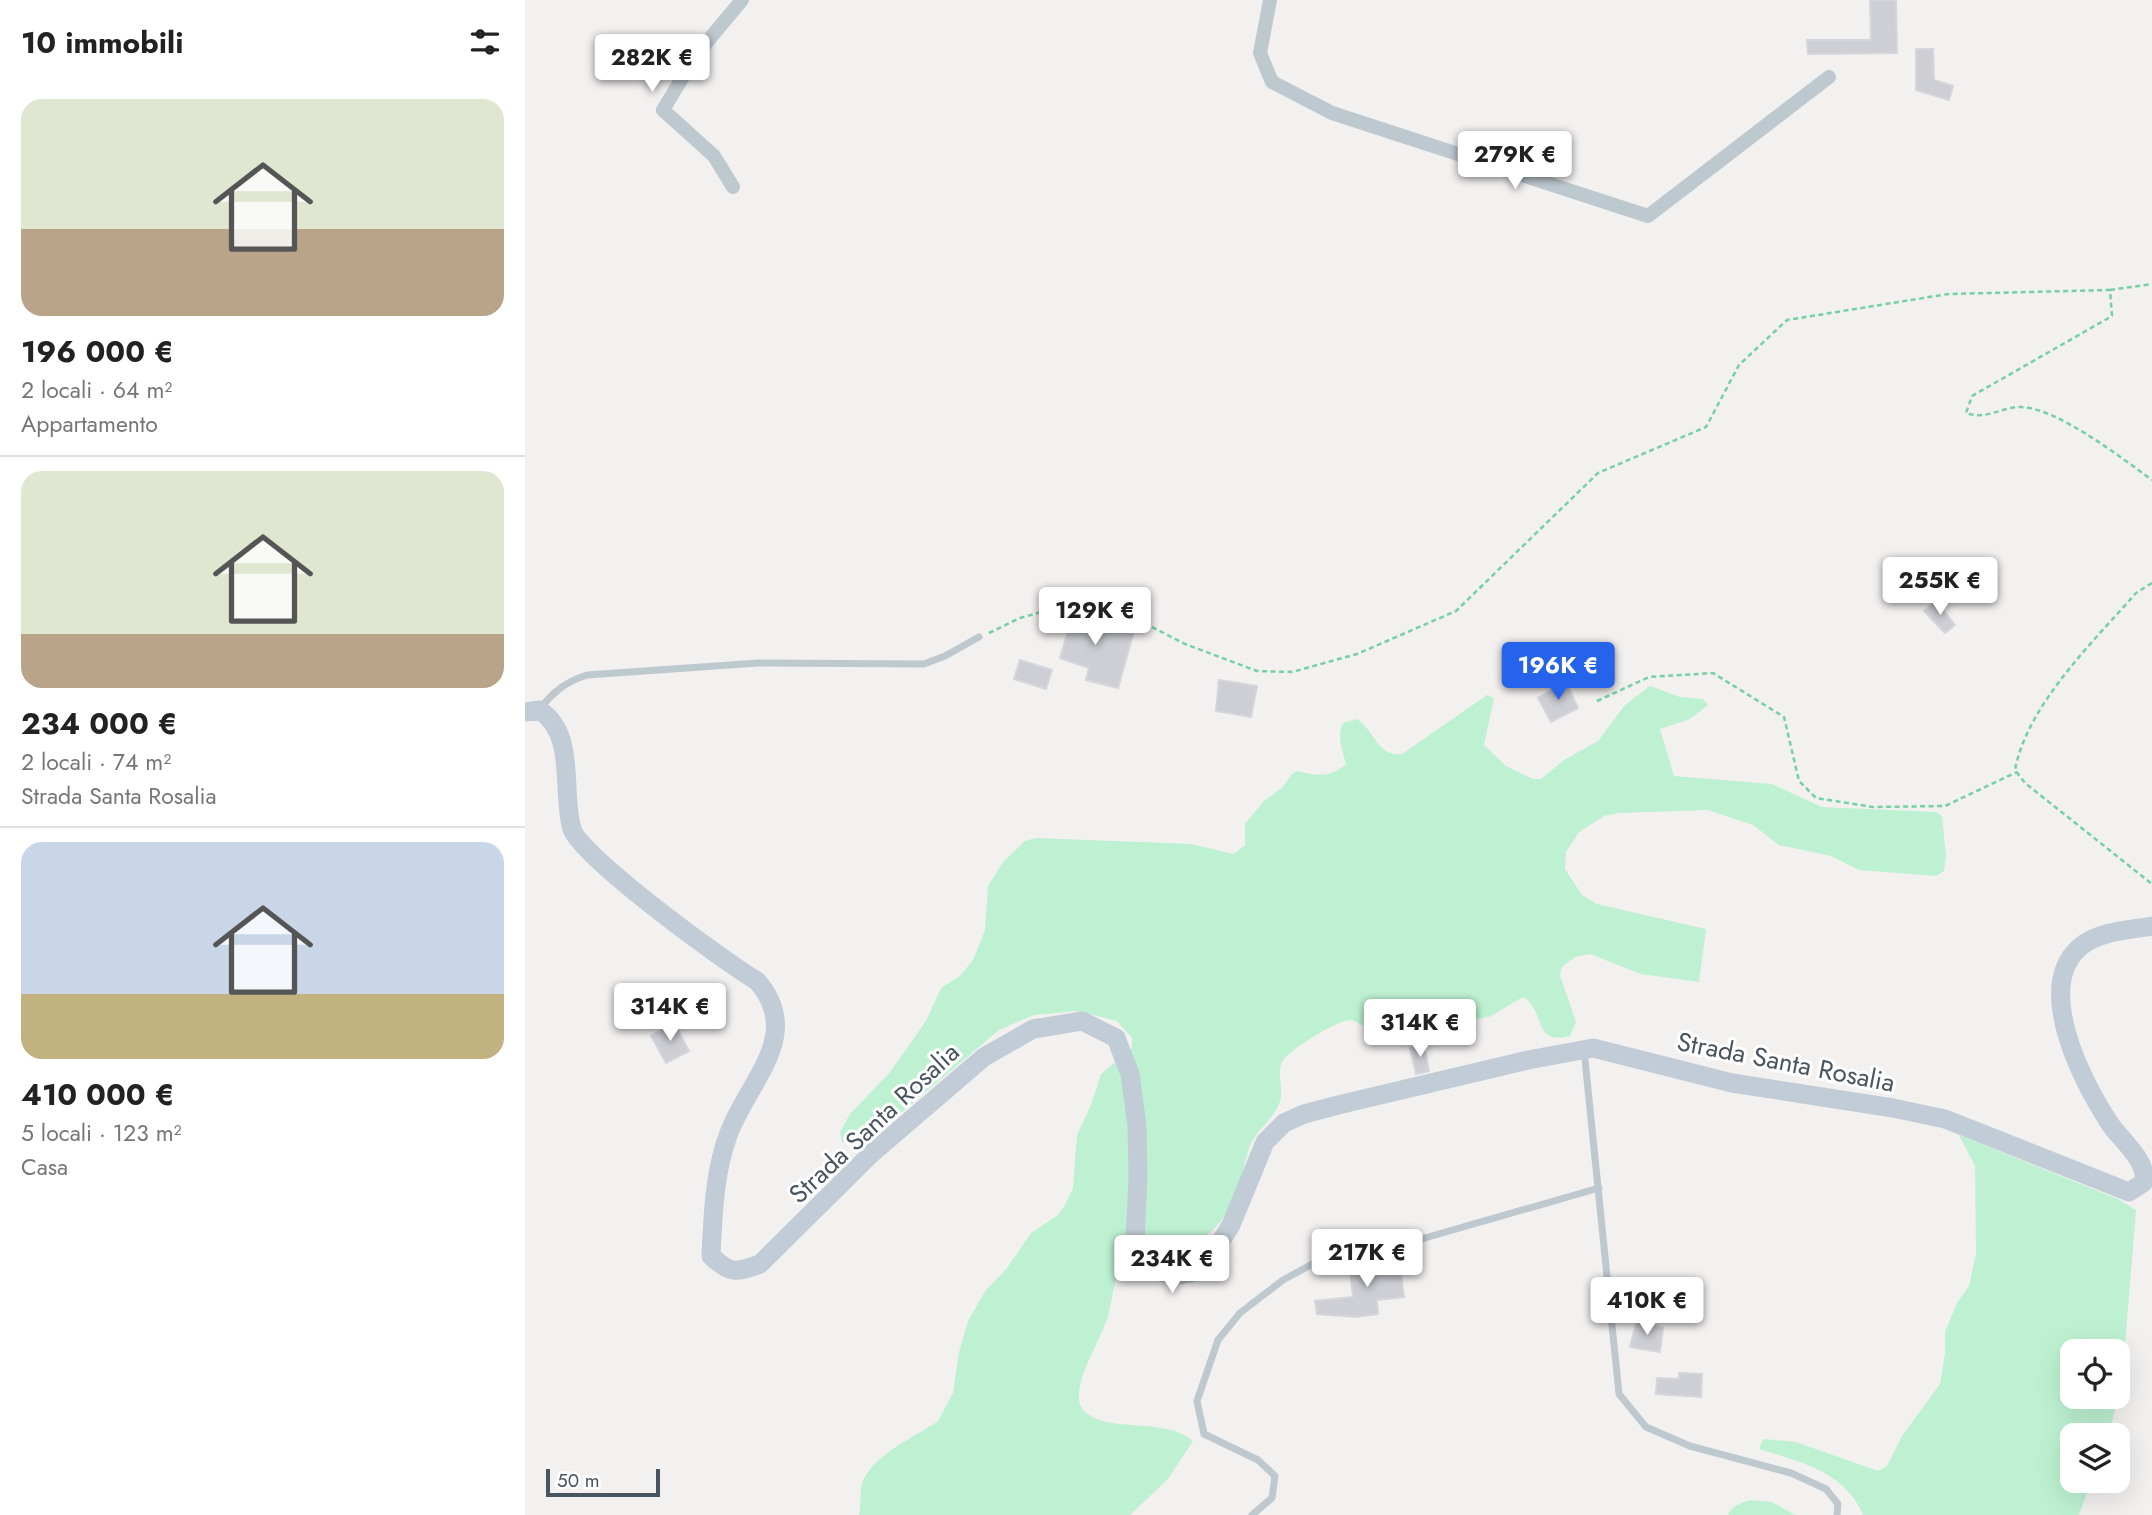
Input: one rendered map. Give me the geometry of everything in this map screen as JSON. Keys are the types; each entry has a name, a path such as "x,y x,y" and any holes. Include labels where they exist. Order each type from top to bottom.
{"street":[{"path":"733,187 714,156 663,110 696,55 742,0"},
{"path":"1270,0 1260,53 1272,82 1332,113 1648,216 1829,76"},
{"name":"Strada Santa Rosalia","path":"532,711 555,724 562,748 572,831 600,864 757,981 769,995 776,1012 777,1030 772,1048 728,1133 716,1191 711,1256 725,1269 741,1272 760,1265 871,1154 984,1057 1033,1029 1082,1021 1115,1038 1129,1074 1136,1126 1138,1177 1135,1241 1140,1254 1150,1265 1162,1272 1176,1275 1191,1273 1203,1266 1212,1255 1231,1225 1265,1142 1284,1123 1304,1114 1338,1105 1528,1060 1593,1048 1732,1083 1893,1108 1945,1119 2129,1192 2139,1188 2148,1175 2110,1123 2076,1059 2059,998 2060,979 2068,961 2081,946 2098,936 2152,926"}],"lane":[{"path":"532,711 571,680 587,675 758,663 924,664 979,637"},
{"path":"1584,1049 1619,1394 1646,1427 1690,1446 1791,1473 1826,1489 1838,1504 1837,1515"},
{"path":"1252,1515 1272,1498 1275,1476 1258,1460 1204,1434 1197,1401 1218,1340 1240,1313 1283,1280 1316,1262 1397,1246 1599,1188"}],"path":[{"path":"979,637 1020,618 1056,608 1146,624 1185,644 1257,671 1292,672 1357,654 1456,611 1598,473 1706,427 1739,365 1787,320 1948,294 2110,290 2152,284"},
{"path":"2110,290 2112,316 1972,397 1966,413 1978,417 2020,407 2050,415 2102,444 2152,480"},
{"path":"2152,583 2136,593 2050,692 2018,756 2017,772 2025,783 2152,884"},
{"path":"1597,701 1649,677 1713,673 1784,717 1799,781 1816,798 1874,807 1945,806 2017,772"}],"green space":[{"path":"1650,686 1680,697 1703,699 1708,705 1690,719 1660,729 1674,776 1772,784 1822,807 1936,812 1942,816 1946,856 1944,871 1936,876 1859,870 1831,856 1779,845 1753,825 1708,810 1619,813 1604,816 1579,832 1566,852 1565,869 1582,895 1597,904 1706,929 1699,982 1641,974 1590,954 1575,957 1562,967 1560,975 1576,1022 1570,1036 1550,1036 1544,1031 1535,1010 1523,997 1489,1017 1376,1035 1349,1020 1313,1037 1282,1062 1281,1099 1251,1143 1237,1192 1217,1225 1198,1240 1186,1243 1174,1244 1144,1239 1129,1256 1118,1274 1106,1322 1081,1381 1080,1404 1085,1412 1096,1419 1167,1429 1181,1433 1193,1441 1168,1479 1130,1515 859,1515 862,1483 868,1472 895,1447 938,1421 953,1393 959,1352 968,1321 986,1290 1007,1268 1031,1233 1057,1216 1064,1207 1073,1188 1077,1135 1101,1074 1132,1048 1132,1038 1117,1021 1077,1011 1034,1015 999,1030 863,1145 842,1142 840,1132 850,1114 890,1072 926,1021 941,988 960,976 973,960 985,930 988,886 1003,862 1025,841 1036,838 1191,844 1234,854 1245,845 1245,824 1264,801 1283,787 1291,775 1297,771 1317,775 1329,774 1346,764 1340,738 1343,723 1357,719 1387,752 1402,754 1487,695 1494,698 1484,745 1506,766 1533,779 1541,779 1564,760 1598,741 1625,705"},
{"path":"1959,1135 2118,1199 2136,1210 2126,1339 2060,1339 2060,1409 2115,1409 2112,1423 2060,1423 2060,1493 2087,1493 2079,1515 1863,1515 1855,1500 1833,1478 1790,1458 1759,1449 1763,1439 1796,1442 1878,1471 1887,1466 1902,1436 1940,1384 1945,1332 1957,1303 1969,1286 1976,1254 1975,1166"},
{"path":"1750,1500 1772,1502 1795,1515 1728,1515 1734,1507"}],"building":[{"path":"1870,0 1896,0 1897,53 1808,54 1807,40 1871,40"},
{"path":"1916,49 1933,49 1934,80 1953,86 1949,100 1916,90"},
{"path":"1936,601 1955,625 1945,633 1924,611"},
{"path":"1050,616 1107,623 1134,631 1118,688 1086,680 1089,668 1060,658 1068,631 1049,628"},
{"path":"1020,660 1052,670 1046,689 1014,679"},
{"path":"1219,680 1257,686 1251,717 1216,711"},
{"path":"1566,682 1578,708 1551,722 1538,698"},
{"path":"674,1023 689,1051 666,1063 651,1036"},
{"path":"1424,1045 1429,1071 1416,1074 1410,1048"},
{"path":"1399,1257 1404,1297 1377,1300 1378,1314 1356,1317 1317,1314 1315,1301 1353,1297 1349,1262"},
{"path":"1637,1320 1663,1328 1660,1352 1630,1347"},
{"path":"1679,1373 1702,1374 1701,1397 1656,1394 1657,1378 1679,1379"}]}
